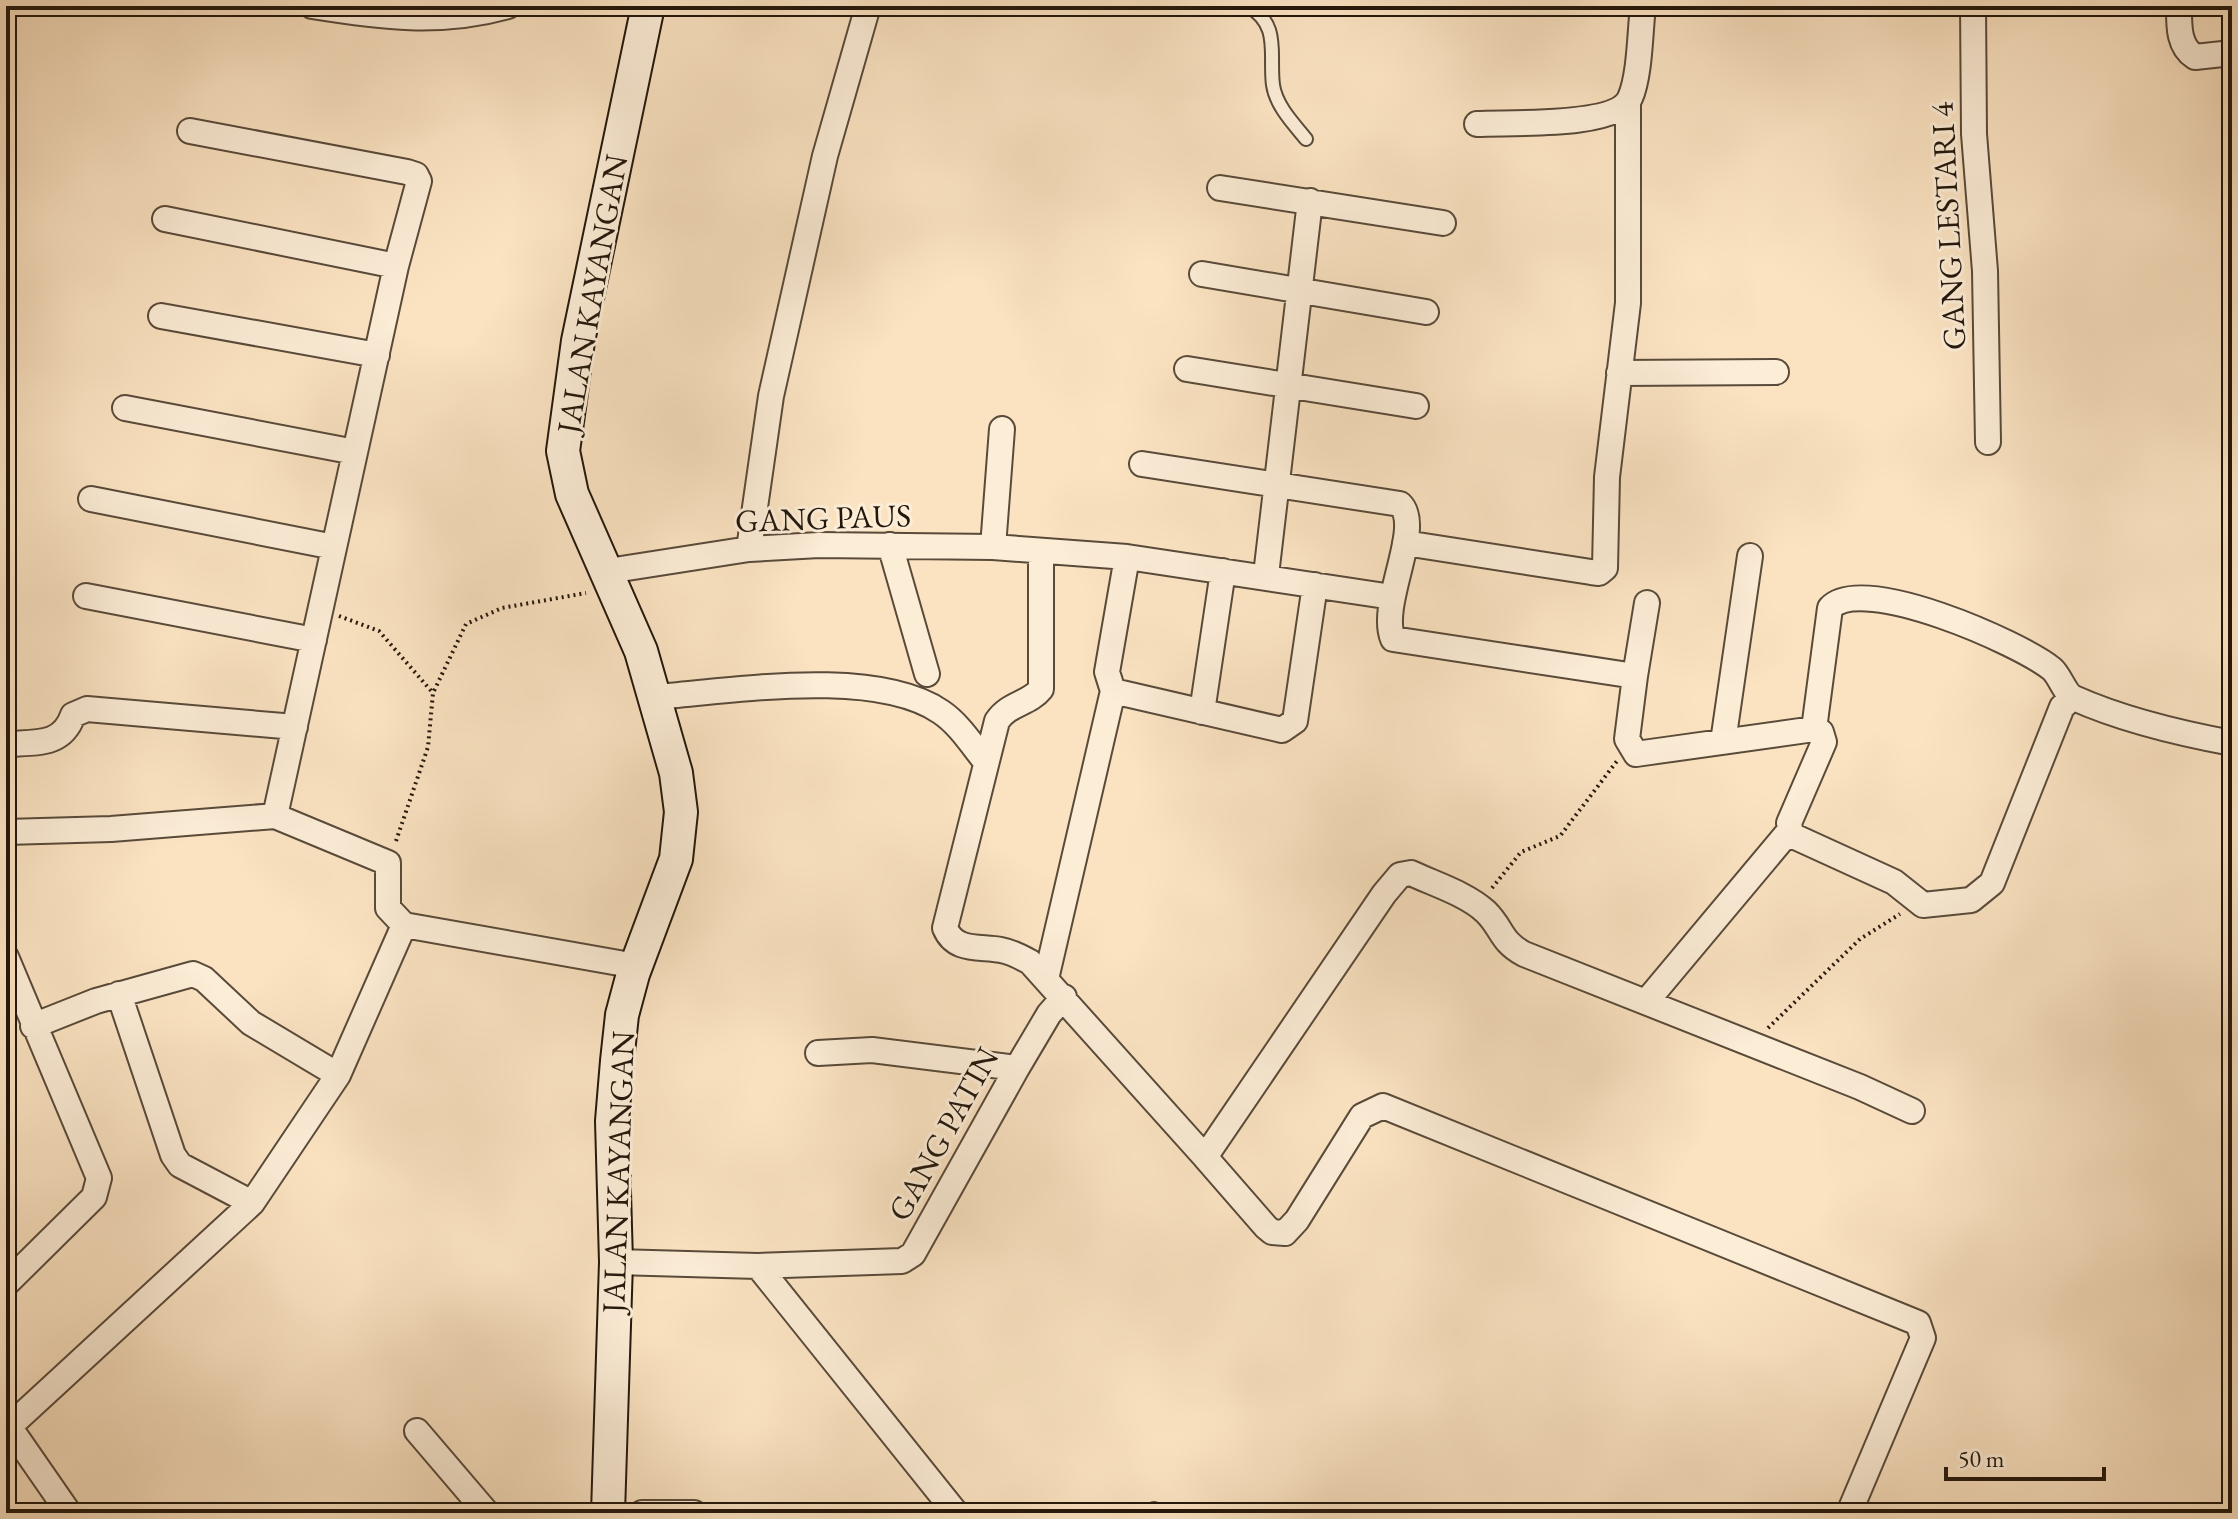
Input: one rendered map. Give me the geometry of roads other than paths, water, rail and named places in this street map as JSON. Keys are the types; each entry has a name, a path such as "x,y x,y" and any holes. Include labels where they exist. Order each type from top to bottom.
{"street":[{"path":"312,6 446,19 508,6"},
{"name":"JALAN KAYANGAN","path":"608,1513 616,1262 612,1121 622,1015 636,966 668,887 681,829 676,773 655,697 612,579 586,528 567,475 565,419 578,341 648,6"},
{"path":"749,549 775,381 825,156 868,6"},
{"path":"1405,543 1603,571 1607,477 1628,303 1628,102 1643,6"},
{"name":"GANG LESTARI 4","path":"1973,6 1974,134 1985,271 1988,442"},
{"path":"2179,6 2182,42 2195,57 2231,55"},
{"path":"1477,124 1599,118 1621,110 1628,102"},
{"path":"190,131 416,175 419,183 396,266 275,816"},
{"path":"1220,188 1443,223"},
{"path":"1266,575 1310,201"},
{"path":"165,219 396,266"},
{"path":"1202,274 1426,312"},
{"path":"161,316 377,355"},
{"path":"1187,369 1416,406"},
{"path":"1619,373 1776,372"},
{"path":"125,408 355,452"},
{"path":"993,547 1002,429"},
{"path":"1142,464 1400,504 1406,512 1405,543 1392,597 1390,630 1397,641 1635,676"},
{"path":"91,499 334,547"},
{"path":"890,545 927,674"},
{"name":"GANG PAUS","path":"612,579 749,549 890,545 993,547 1127,557 1266,575 1392,597"},
{"path":"1041,552 1041,689 1033,698 1003,711 997,721 945,928 949,938 964,947 1015,954 1030,962 1272,1232 1285,1233 1297,1220 1362,1116 1383,1106 1918,1323 1923,1338 1849,1513"},
{"path":"1723,742 1750,556"},
{"path":"1046,979 1113,691 1107,672 1127,557"},
{"path":"1202,712 1223,571"},
{"path":"1113,691 1282,730 1293,725 1315,585"},
{"path":"86,596 314,640"},
{"path":"1814,729 1830,608 1839,601 1857,599 1922,608 1982,629 2056,671 2072,698 2168,731 2232,743"},
{"path":"1647,603 1635,676 1629,746 1636,754 1814,729 1821,732 1824,742 1789,823 1794,839 1894,882 1923,905 1971,900 1992,883 2062,707 2072,698"},
{"path":"655,697 838,686 906,696 943,713 986,762"},
{"path":"6,744 57,739 68,729 73,715 87,709 295,727"},
{"path":"6,832 111,829 275,816 388,863 388,908 404,925 636,966"},
{"path":"1646,1002 1790,830"},
{"path":"1205,1157 1400,875 1411,873 1478,906 1492,920 1508,946 1890,1099 1912,1111"},
{"path":"69,1513 8,1424 252,1203 338,1075 404,925"},
{"path":"6,957 33,1026 98,1169 98,1188 94,1197 6,1284"},
{"path":"33,1026 64,1011 119,994 185,975 199,975 251,1023 338,1075"},
{"path":"119,994 173,1155 180,1165 252,1203"},
{"name":"GANG PATIN","path":"616,1262 758,1266 885,1264 913,1254 1017,1068 1049,1014 1064,997"},
{"path":"818,1053 872,1050 1017,1068"},
{"path":"758,1266 956,1513"},
{"path":"417,1431 487,1513"},
{"path":"642,1513 694,1513"}],"lane":[{"path":"1248,6 1267,22 1273,44 1276,96 1306,139"}]}
